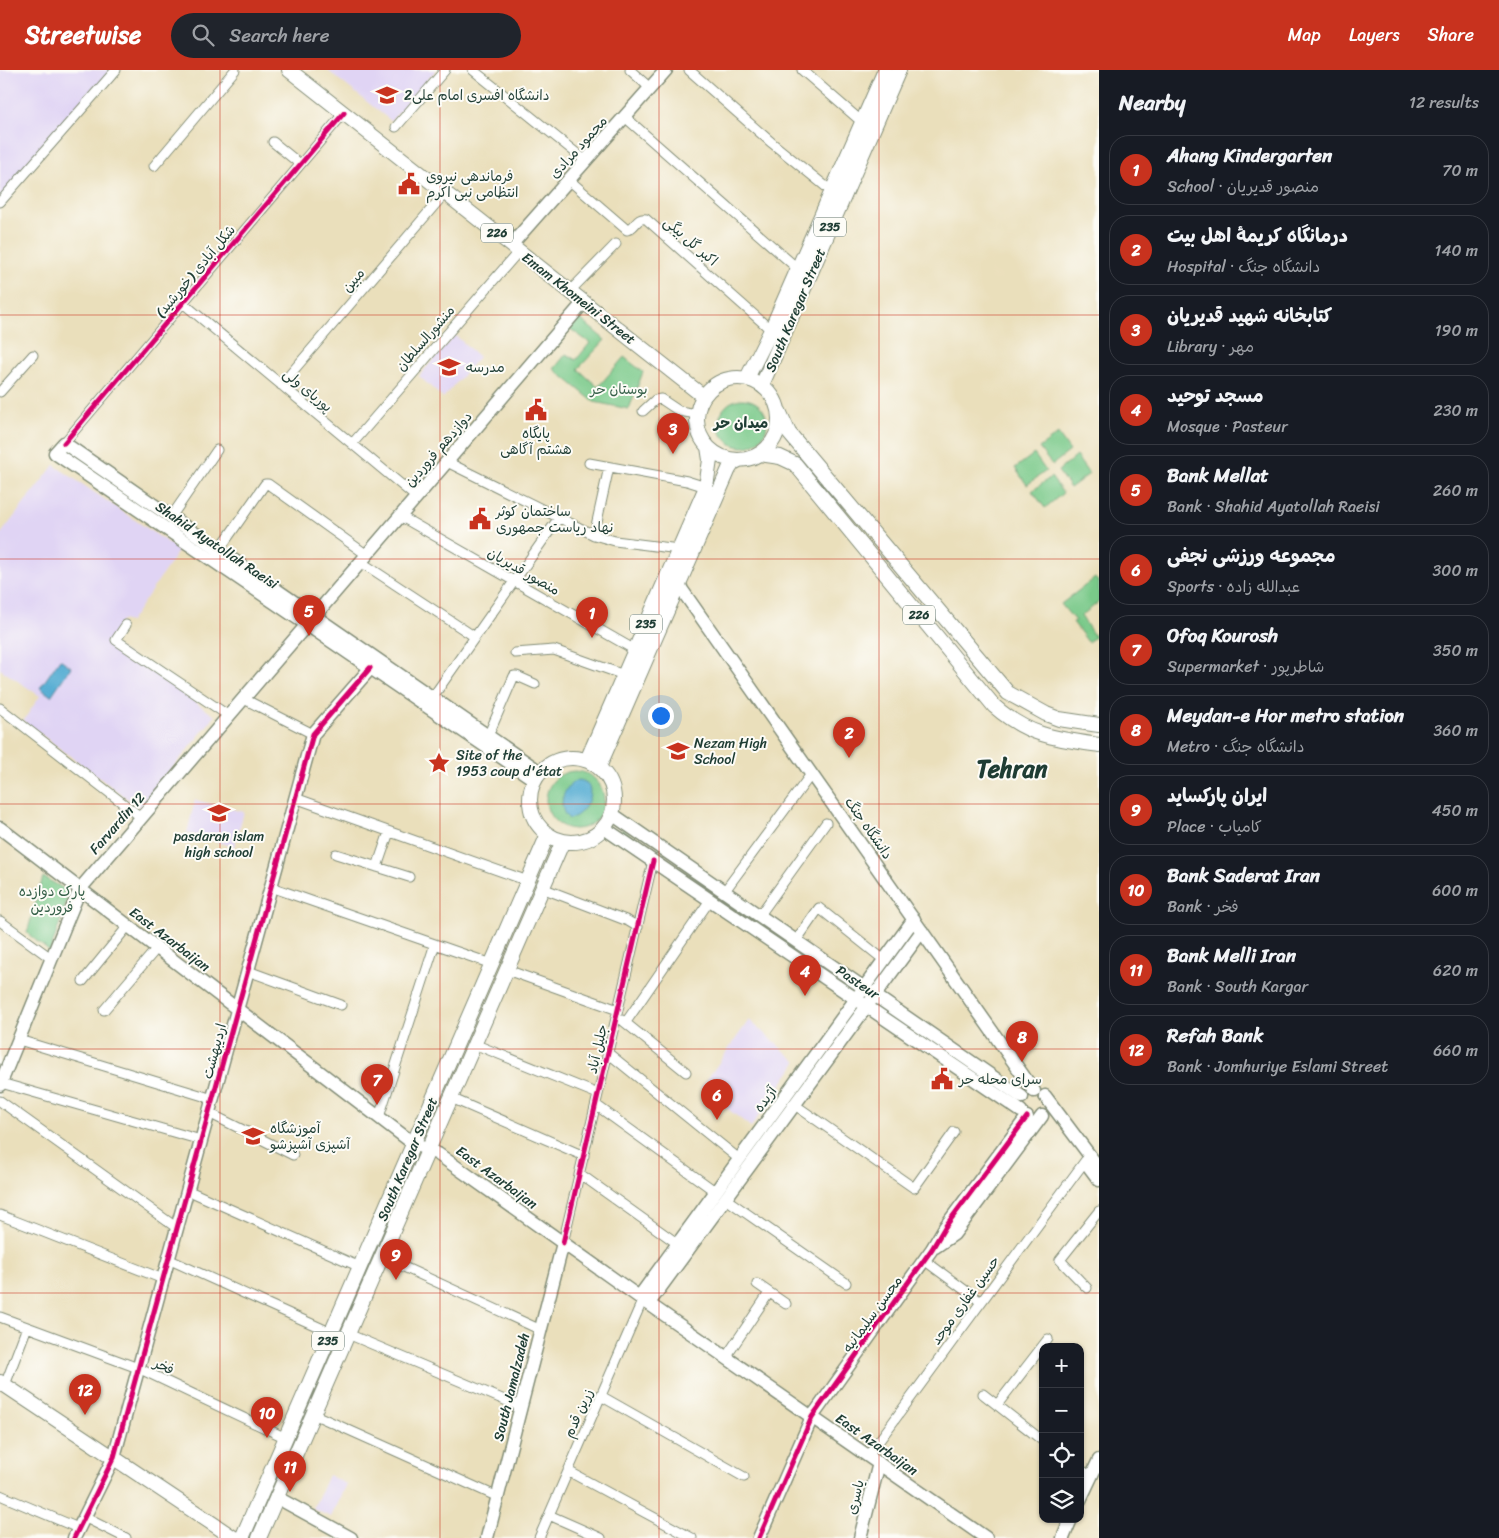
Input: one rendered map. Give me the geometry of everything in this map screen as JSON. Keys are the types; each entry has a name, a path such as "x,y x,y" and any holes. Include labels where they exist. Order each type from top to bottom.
{"main road":[{"name":"Emam Khomeini Street","path":"290,70 703,396"},
{"name":"محمود مرادی","path":"515,248 569,180 666,70"},
{"name":"South Karegar Street","path":"762,385 838,195 862,122 886,70"},
{"name":"South Karegar Street","path":"747,378 798,269 838,195 899,70"},
{"name":"دوازدهم فروردین","path":"311,621 584,302"},
{"path":"735,377 747,378 762,385 775,399 779,411 778,432 771,444 760,454 739,460 722,456 708,447 699,432 697,414 703,396 712,386 723,380 735,377"},
{"name":"226","path":"779,411 789,434 1008,693 1046,714 1060,719 1099,725"},
{"name":"235","path":"593,763 624,675 706,487 710,460 708,447"},
{"name":"Shahid Ayatollah Raeisi","path":"59,448 171,517 218,550 311,621"},
{"name":"Shahid Ayatollah Raeisi","path":"59,448 538,776"},
{"name":"226","path":"760,454 780,457 794,464 994,706 1007,717 1053,739 1099,745"},
{"name":"235","path":"593,763 679,583 728,469 739,460"},
{"name":"دانشگاه جنگ","path":"679,583 682,590 1024,1076 1031,1095 1099,1168"},
{"name":"Farvardin 12","path":"1,1084 80,890 311,621"},
{"name":"Shahid Ayatollah Raeisi","path":"374,664 432,698 488,736 538,776"},
{"name":"اردیبهشت","path":"79,1528 114,1457 313,734 374,664"},
{"path":"574,758 593,763 610,781 614,792 612,814 604,828 581,841 564,841 548,834 538,825 532,813 530,793 538,776 550,764 562,759 574,758"},
{"name":"Pasteur","path":"612,814 796,942 844,982"},
{"name":"East Azarbaijan","path":"0,828 414,1144 438,1154 873,1460 970,1533 986,1538"},
{"name":"Pasteur","path":"604,828 738,919 844,982 1024,1114"},
{"name":"South Karegar Street","path":"242,1538 548,834"},
{"name":"South Karegar Street","path":"428,1149 564,841"},
{"path":"738,919 745,907"},
{"name":"آژیده","path":"644,1300 678,1244 721,1196 739,1160 914,919"},
{"name":"آژیده","path":"644,1300 721,1196 795,1105 922,931"},
{"name":"Pasteur","path":"871,1001 1031,1095"},
{"path":"1031,1095 1047,1102 1044,1113 1035,1118 1024,1114 1019,1104 1031,1095"},
{"path":"1044,1113 1099,1180"},
{"name":"محسن سلیمانیه","path":"932,1249 954,1234 1044,1113"},
{"name":"محسن سلیمانیه","path":"759,1538 812,1417 932,1249 945,1227 1024,1114"},
{"name":"235","path":"259,1538 428,1149"},
{"name":"South Jamalzadeh","path":"487,1538 563,1243"},
{"path":"2,1383 234,1538"},
{"name":"یاسری","path":"860,1538 873,1460"},
{"path":"1086,1473 1099,1460"},
{"path":"276,1498 351,1538"},
{"path":"1063,1538 1069,1523"}],"street":[{"path":"0,202 116,70"},
{"path":"154,166 235,70"},
{"path":"396,127 445,70"},
{"path":"473,70 586,161"},
{"path":"630,70 650,88"},
{"path":"688,70 772,143 838,195"},
{"path":"802,70 862,122"},
{"name":"شکل آبادی (خورشید)","path":"59,448 344,113"},
{"path":"625,117 798,269"},
{"path":"273,142 300,164"},
{"name":"اکبر گل بیگی","path":"569,180 627,230 631,229 638,220 646,219 771,330"},
{"name":"مبین","path":"281,385 445,192"},
{"path":"570,291 616,244"},
{"name":"منشورالسلطان","path":"352,444 515,248"},
{"name":"پوریای ولی","path":"183,303 416,498"},
{"path":"0,392 33,355"},
{"path":"643,411 655,400 661,399 679,411 697,414"},
{"path":"171,517 217,450"},
{"path":"447,462 594,535 615,541 679,549"},
{"path":"589,463 687,481 706,487"},
{"path":"594,535 609,467"},
{"path":"218,550 265,484 268,484 364,558 475,637"},
{"name":"منصور قدیریان","path":"400,516 635,650"},
{"path":"432,698 558,518"},
{"path":"126,625 116,640 229,716"},
{"path":"514,653 554,650 624,675"},
{"path":"488,736 514,676 534,684"},
{"path":"244,699 313,734"},
{"path":"0,708 142,818"},
{"path":"724,892 763,847 812,773"},
{"path":"295,798 528,881"},
{"path":"759,916 826,823"},
{"path":"377,867 389,832"},
{"path":"336,854 409,877"},
{"name":"جلیل آباد","path":"563,1243 653,861"},
{"path":"271,887 492,964"},
{"path":"542,888 628,921 638,927"},
{"path":"626,1022 710,900"},
{"path":"796,942 819,908 884,960"},
{"path":"0,921 52,959"},
{"path":"83,982 128,926"},
{"path":"379,1117 435,944"},
{"path":"104,1010 157,948"},
{"path":"507,970 617,1013 686,1072"},
{"path":"248,972 341,1005"},
{"path":"19,1040 212,1099"},
{"path":"474,1044 598,1094"},
{"path":"608,1053 739,1160"},
{"path":"1,1084 201,1140"},
{"path":"451,1098 584,1156"},
{"path":"0,1101 177,1228"},
{"path":"596,1105 721,1196 846,1283"},
{"path":"795,1105 914,1188 954,1132"},
{"path":"209,1113 294,1155"},
{"name":"حسین غفاری موحد","path":"873,1460 981,1302 1085,1161"},
{"path":"580,1174 678,1244"},
{"path":"187,1190 360,1267"},
{"path":"1087,1288 1060,1260 1099,1211"},
{"path":"0,1215 163,1279"},
{"path":"382,1256 541,1330"},
{"path":"168,1259 332,1333"},
{"path":"924,1260 981,1302"},
{"path":"757,1284 786,1304"},
{"path":"726,1357 769,1293"},
{"name":"زرین قدم","path":"539,1538 644,1300"},
{"name":"فخر","path":"0,1317 138,1368 286,1438"},
{"path":"2,1383 27,1327"},
{"path":"348,1334 521,1407"},
{"path":"997,1405 1048,1339"},
{"path":"983,1394 1039,1438"},
{"path":"601,1396 744,1477"},
{"path":"313,1414 498,1497"},
{"path":"568,1471 692,1538"},
{"path":"0,1495 79,1528 126,1538"},
{"path":"549,1515 601,1538"}],"shaded area":[{"path":"0,70 116,70 0,202"},
{"name":"دانشگاه افسری امام علی2","path":"327,70 436,70 391,121"},
{"name":"مدرسه","path":"455,335 479,357 443,398 419,376"},
{"path":"54,465 179,550 130,622 122,620 109,641 215,716 140,808 23,721 40,696 0,669 0,535"},
{"path":"195,800 244,812 234,847 187,833"},
{"path":"749,1020 797,1062 751,1127 701,1088"},
{"path":"328,1475 346,1484 331,1517 313,1509"}],"green space":[{"name":"بوستان حر","path":"578,317 605,340 578,369 598,387 624,357 643,372 629,409 594,402 554,369 566,354 576,360 590,343 569,328"},
{"path":"738,399 748,399 760,406 767,418 767,428 760,440 748,447 738,447 730,443 723,436 719,428 719,418 723,410 730,403"},
{"path":"1058,434 1070,451 1052,465 1039,448"},
{"path":"1034,454 1046,471 1027,485 1015,468"},
{"path":"1076,456 1089,474 1070,488 1058,471"},
{"path":"1051,477 1063,493 1045,508 1032,491"},
{"path":"1095,578 1099,582 1099,602 1081,616 1095,637 1088,642 1073,622 1075,621 1061,604"},
{"path":"575,771 591,776 599,784 604,800 599,816 591,824 575,829 559,824 551,816 546,800 551,784 559,776"},
{"path":"622,829 705,887 707,890 620,832"},
{"name":"پارک دوازده فروردین","path":"43,877 70,892 50,952 27,933"}],"water":[{"path":"60,659 71,667 51,696 40,688"},
{"path":"578,780 585,782 588,786 590,791 589,798 582,811 569,819 563,809 563,797 568,787"}],"cycle path":[{"path":"64,443 344,113"},
{"path":"74,1538 114,1457 313,734 370,668"},
{"path":"563,1243 653,861"},
{"path":"759,1538 812,1417 932,1249 945,1227 1027,1117"}],"place":[{"name":"دانشگاه افسری امام علی2","path":"387,95"},
{"name":"فرماندهی نیروی انتظامی نبی اکرم","path":"409,184"},
{"name":"مدرسه","path":"449,367"},
{"name":"پایگاه هشتم آگاهی","path":"536,410"},
{"name":"کتابخانه شهید قدیریان","path":"673,454"},
{"name":"ساختمان کوثر نهاد ریاست جمهوری","path":"480,519"},
{"name":"Bank Mellat","path":"309,636"},
{"name":"Ahang Kindergarten","path":"592,638"},
{"name":"Nezam High School","path":"678,751"},
{"name":"درمانگاه کریمهٔ اهل بیت","path":"849,758"},
{"name":"Site of the 1953 coup d'état","path":"439,763"},
{"name":"pasdaran islam high school","path":"219,813"},
{"name":"مسجد توحید","path":"805,996"},
{"name":"Meydan-e Hor metro station","path":"1022,1062"},
{"name":"سرای محله حر","path":"942,1079"},
{"name":"Ofoq Kourosh","path":"377,1105"},
{"name":"مجموعه ورزشی نجفی","path":"717,1120"},
{"name":"آموزشگاه آشپزی آشپزشو","path":"253,1136"},
{"name":"ایران پارکساید","path":"396,1280"},
{"name":"Refah Bank","path":"85,1415"},
{"name":"Bank Saderat Iran","path":"267,1438"},
{"name":"Bank Melli Iran","path":"290,1492"}],"district":[{"name":"میدان حر","path":"741,423"},
{"name":"Tehran","path":"1012,769"}]}
